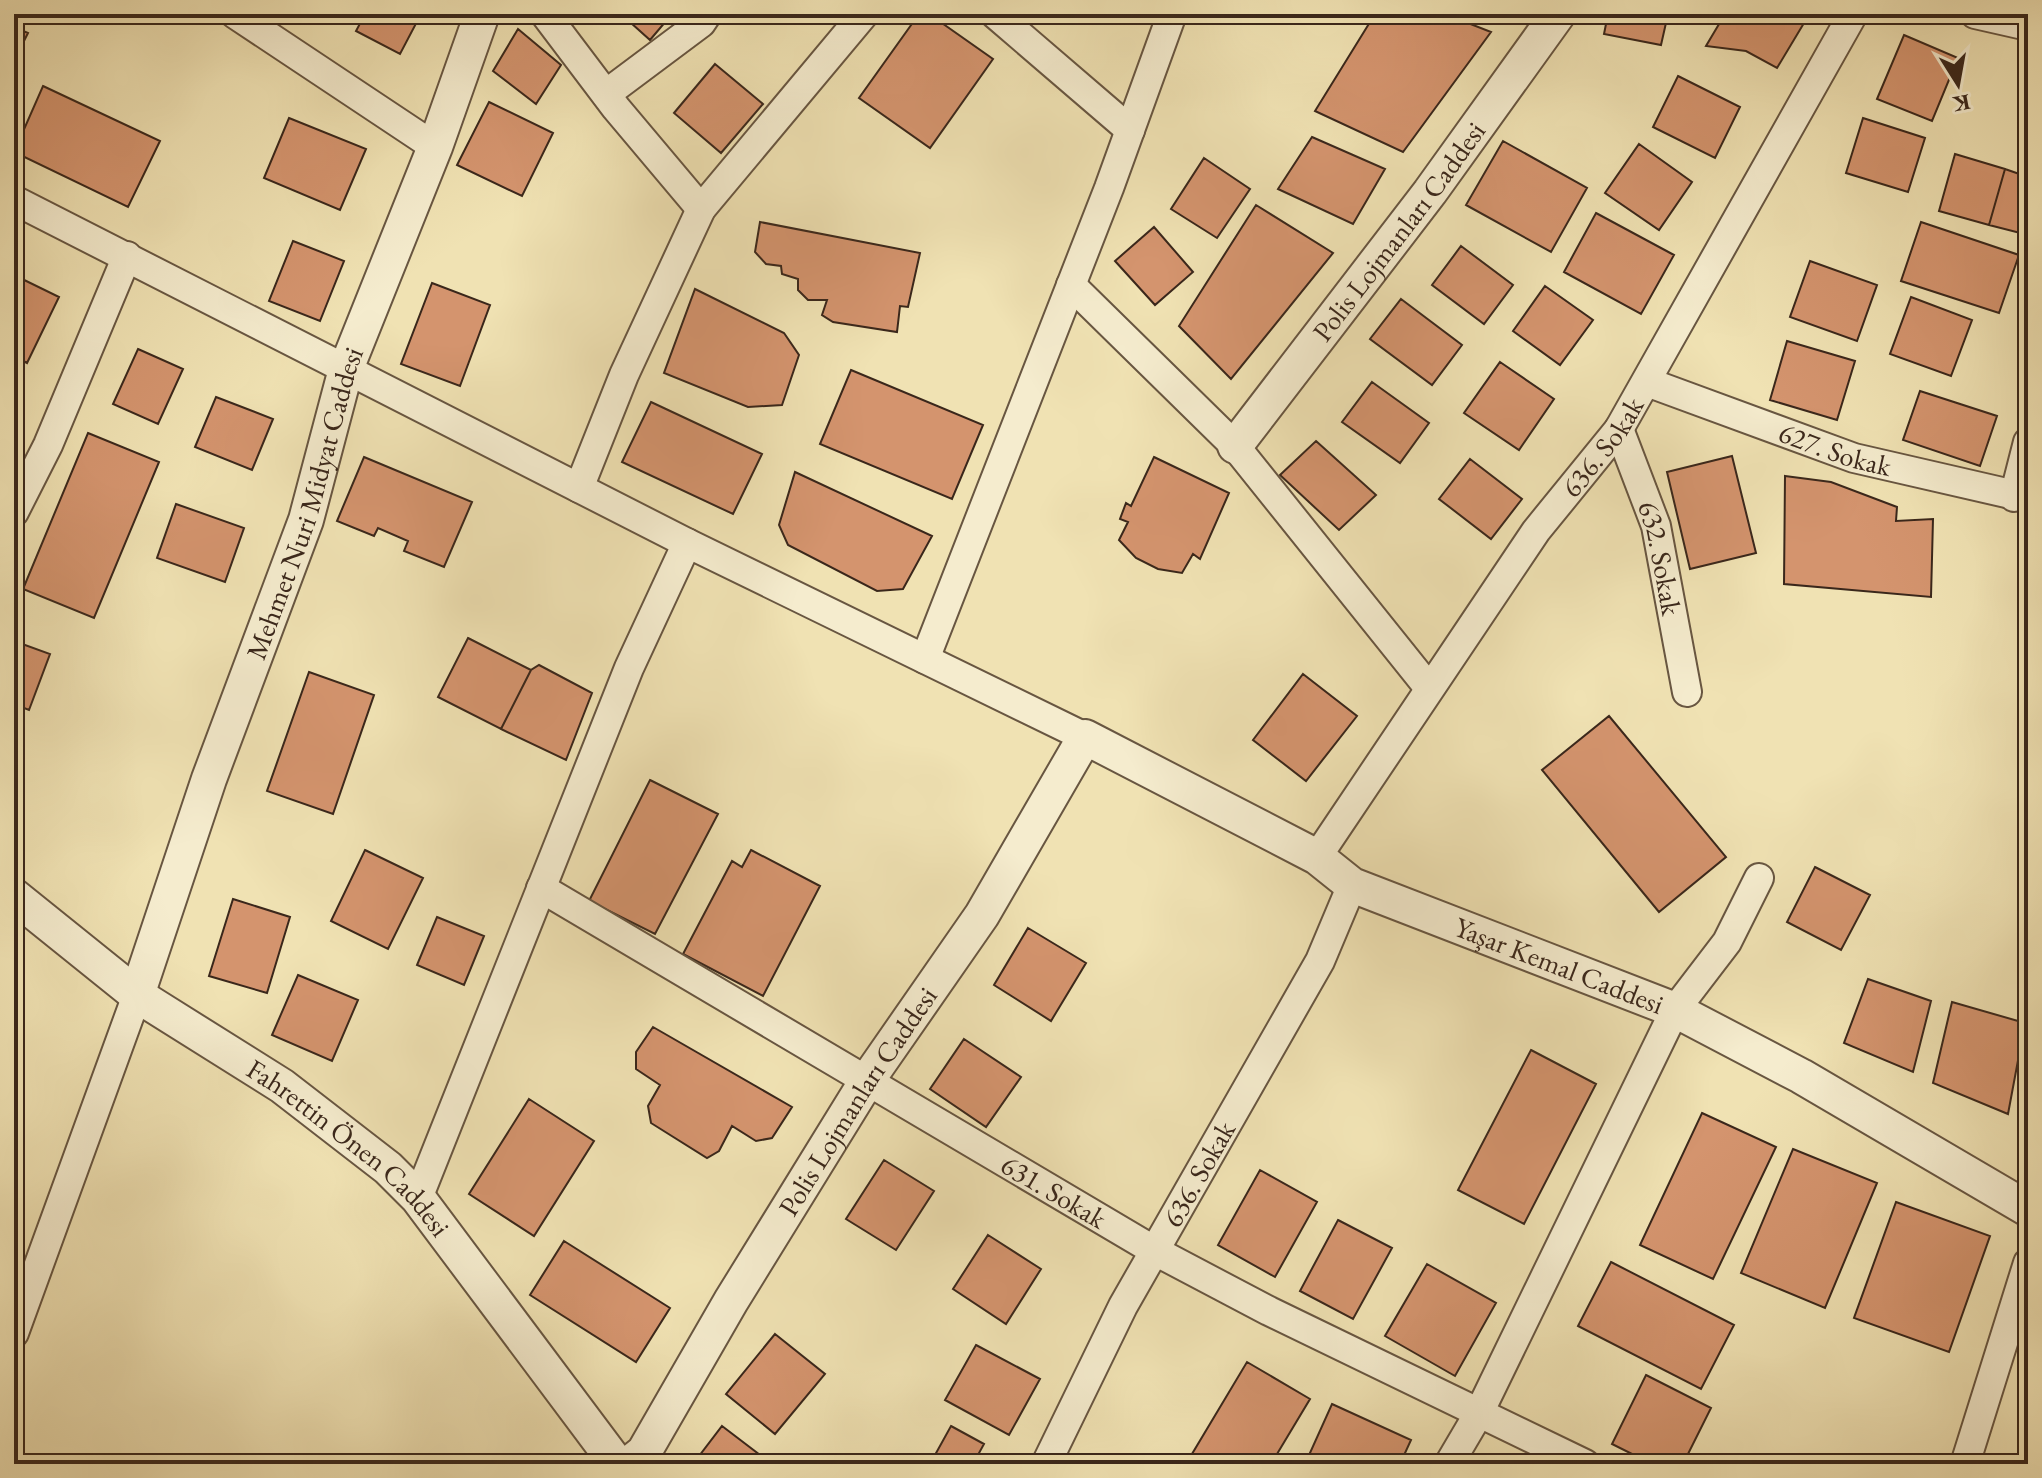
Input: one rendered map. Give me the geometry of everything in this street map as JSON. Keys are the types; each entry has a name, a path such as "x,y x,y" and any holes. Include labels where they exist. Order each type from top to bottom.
{"street":[{"path":"235,14 435,147"},
{"name":"Mehmet Nuri Midyat Caddesi","path":"137,995 209,779 306,520 346,369 435,147 482,14"},
{"path":"545,14 701,209"},
{"path":"606,94 701,23 707,14"},
{"path":"579,488 624,375 701,209 864,14"},
{"path":"995,14 1130,130"},
{"path":"925,659 1071,285 1172,14"},
{"name":"Polis Lojmanları Caddesi","path":"1235,446 1430,192 1558,14"},
{"name":"636. Sokak","path":"1317,857 1536,531 1619,429 1853,14"},
{"path":"1975,14 2028,26"},
{"path":"14,200 687,543 1085,737"},
{"path":"14,512 48,445 127,256"},
{"path":"1071,285 1235,446 1429,688"},
{"name":"627. Sokak","path":"1647,382 1854,458 2021,498"},
{"name":"632. Sokak","path":"1619,429 1656,526 1687,692"},
{"path":"2021,498 2028,442"},
{"path":"418,1198 629,668 687,543"},
{"name":"Polis Lojmanları Caddesi","path":"629,1464 644,1452 731,1301 868,1079 982,915 1085,737"},
{"name":"Yaşar Kemal Caddesi","path":"1085,737 1317,857 1352,885 1675,1010 1801,1076 2028,1209"},
{"path":"1449,1464 1479,1413 1675,1010 1727,942 1759,878"},
{"name":"636. Sokak","path":"1046,1464 1123,1306 1320,961 1352,885"},
{"name":"631. Sokak","path":"541,888 1155,1251 1269,1311 1585,1464"},
{"name":"Fahrettin Önen Caddesi","path":"14,896 137,995 282,1086 388,1168 418,1198 617,1464"},
{"path":"14,1333 137,995"},
{"path":"1965,1464 2028,1263"}],"building":[{"path":"365,14 421,14 400,54 356,31"},
{"path":"621,14 672,14 650,40"},
{"path":"919,14 929,14 993,59 930,148 859,98"},
{"path":"1375,14 1445,14 1491,32 1403,152 1315,111"},
{"path":"1608,14 1668,14 1661,45 1604,34"},
{"path":"1725,14 1792,14 1804,23 1777,68 1746,51 1706,46"},
{"path":"14,27 28,33 14,61"},
{"path":"518,29 561,65 536,104 493,71"},
{"path":"1904,35 1958,58 1932,121 1877,99"},
{"path":"715,64 763,104 721,153 674,113"},
{"path":"1678,76 1740,107 1715,158 1653,127"},
{"path":"43,86 160,141 128,207 14,152"},
{"path":"489,102 553,133 522,196 457,165"},
{"path":"289,118 366,149 340,210 264,178"},
{"path":"1863,118 1925,138 1908,192 1846,173"},
{"path":"1312,137 1385,169 1353,224 1278,189"},
{"path":"1503,141 1587,188 1551,252 1466,205"},
{"path":"1639,144 1692,182 1659,230 1605,193"},
{"path":"1955,154 2005,169 1989,225 1939,211"},
{"path":"1204,158 1250,189 1217,238 1171,209"},
{"path":"2005,169 2028,177 2028,235 1989,225"},
{"path":"1256,205 1333,253 1231,379 1179,326"},
{"path":"1596,213 1674,255 1641,314 1564,272"},
{"path":"760,222 920,253 908,307 900,306 897,332 833,322 822,315 827,300 808,300 798,290 798,279 782,274 781,266 766,264 755,252"},
{"path":"1921,222 2019,255 1999,313 1901,281"},
{"path":"1154,227 1193,272 1155,305 1115,261"},
{"path":"293,241 344,261 320,321 269,301"},
{"path":"1461,246 1513,285 1484,324 1432,285"},
{"path":"1810,261 1877,285 1857,341 1790,317"},
{"path":"14,275 59,297 27,363 14,356"},
{"path":"432,283 490,305 460,386 401,364"},
{"path":"1545,286 1593,320 1560,365 1513,331"},
{"path":"695,289 784,333 799,355 782,405 748,407 664,373"},
{"path":"1911,297 1972,320 1951,376 1890,354"},
{"path":"1401,299 1462,345 1432,385 1370,339"},
{"path":"1787,341 1855,361 1837,420 1770,400"},
{"path":"138,349 183,369 158,424 113,404"},
{"path":"1500,362 1554,399 1519,450 1464,413"},
{"path":"851,370 983,425 952,499 820,444"},
{"path":"1372,382 1429,423 1400,463 1342,422"},
{"path":"1920,391 1997,416 1980,466 1903,440"},
{"path":"216,397 273,419 252,470 195,447"},
{"path":"651,402 762,454 733,514 622,462"},
{"path":"88,433 159,462 94,618 23,589"},
{"path":"1316,441 1376,495 1339,530 1280,475"},
{"path":"1732,456 1756,553 1690,569 1667,472"},
{"path":"364,457 472,502 444,567 404,551 408,541 378,528 374,536 337,521"},
{"path":"1154,457 1229,493 1200,559 1193,554 1182,573 1158,569 1136,558 1119,540 1128,522 1120,519 1126,503 1131,506"},
{"path":"1470,459 1522,499 1491,539 1439,499"},
{"path":"795,472 932,536 903,589 877,591 788,545 779,525"},
{"path":"1785,476 1831,482 1897,507 1896,521 1933,519 1931,597 1784,584"},
{"path":"176,504 244,528 225,582 157,558"},
{"path":"468,638 531,670 501,729 438,697"},
{"path":"14,641 50,654 29,710 14,704"},
{"path":"539,665 592,693 566,760 501,729 531,670"},
{"path":"309,672 374,695 333,814 267,791"},
{"path":"1303,674 1357,716 1306,781 1253,740"},
{"path":"1609,716 1726,857 1659,912 1542,770"},
{"path":"650,780 718,814 655,934 589,901"},
{"path":"365,850 423,878 388,949 331,921"},
{"path":"751,850 820,886 763,996 683,954 732,861 742,867"},
{"path":"1815,867 1870,895 1841,950 1787,922"},
{"path":"233,899 290,917 267,993 209,976"},
{"path":"437,917 484,936 464,985 417,965"},
{"path":"1028,928 1086,963 1051,1021 994,985"},
{"path":"298,975 358,1000 332,1061 272,1035"},
{"path":"1868,979 1931,1001 1913,1072 1844,1043"},
{"path":"1952,1002 2025,1023 2008,1114 1933,1083"},
{"path":"653,1027 792,1107 772,1138 756,1141 732,1126 719,1151 707,1158 651,1123 648,1106 660,1085 636,1069 636,1052"},
{"path":"964,1039 1021,1077 986,1127 930,1089"},
{"path":"1531,1050 1596,1084 1524,1224 1458,1190"},
{"path":"529,1099 594,1141 534,1236 469,1194"},
{"path":"1702,1113 1776,1147 1713,1279 1640,1245"},
{"path":"1793,1149 1877,1183 1825,1308 1741,1273"},
{"path":"884,1160 934,1191 896,1250 846,1219"},
{"path":"1260,1170 1317,1202 1275,1277 1218,1245"},
{"path":"1896,1202 1990,1236 1949,1352 1854,1318"},
{"path":"1338,1220 1392,1248 1353,1319 1300,1291"},
{"path":"988,1235 1041,1269 1006,1324 953,1289"},
{"path":"564,1241 670,1308 636,1362 530,1295"},
{"path":"1611,1262 1734,1325 1701,1389 1578,1326"},
{"path":"1427,1264 1496,1303 1455,1376 1385,1336"},
{"path":"775,1334 825,1374 775,1434 726,1394"},
{"path":"976,1345 1040,1379 1009,1435 945,1400"},
{"path":"1247,1362 1310,1399 1271,1464 1197,1464 1189,1459"},
{"path":"1646,1375 1711,1408 1683,1464 1652,1464 1612,1444"},
{"path":"1332,1404 1411,1440 1400,1464 1305,1464"},
{"path":"722,1426 772,1464 693,1464"},
{"path":"951,1426 984,1444 973,1464 930,1464"}]}
